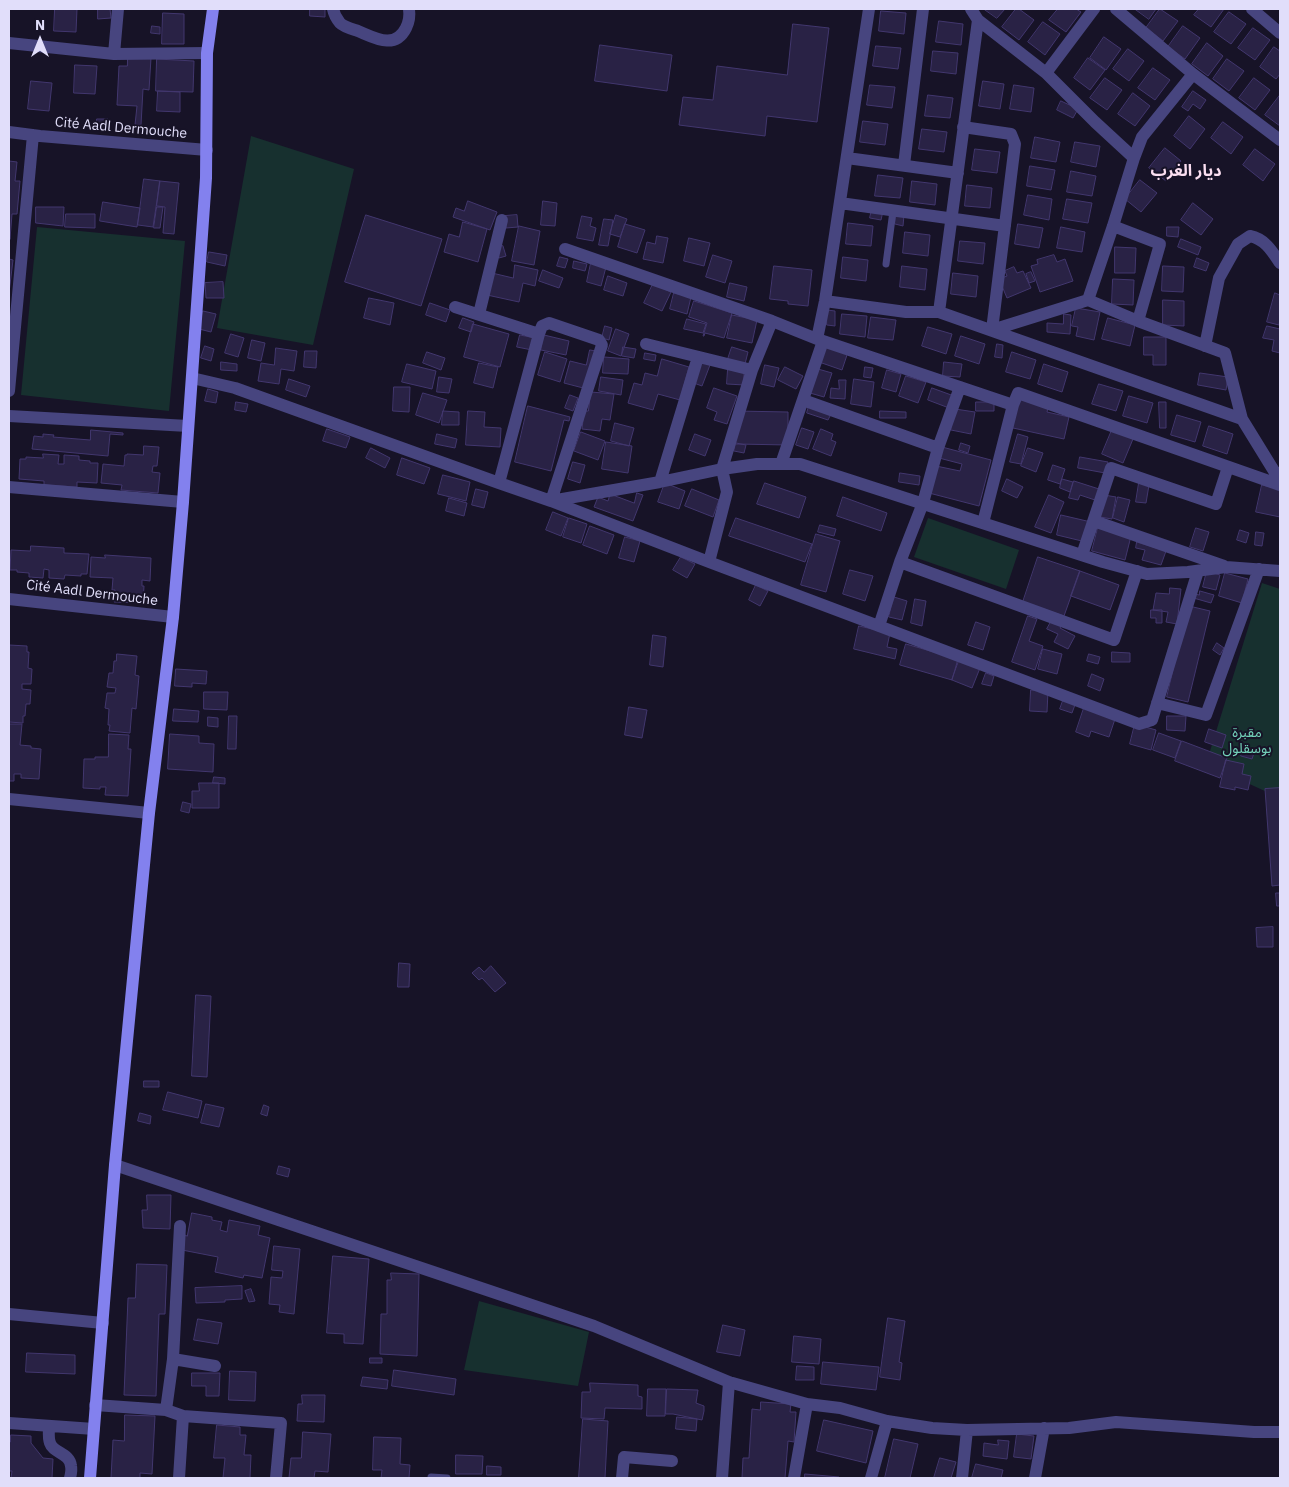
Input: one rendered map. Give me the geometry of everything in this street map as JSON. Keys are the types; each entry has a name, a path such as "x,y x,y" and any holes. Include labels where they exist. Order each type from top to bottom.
{"main road":[{"path":"90,1478 115,1165 149,813 173,618 183,502 207,150 207,53 213,9"}],"street":[{"path":"114,54 118,9"},
{"path":"332,9 335,17 342,24 387,42 395,40 403,33 409,22 409,9"},
{"path":"781,464 803,400 820,340 869,9"},
{"path":"904,165 924,9"},
{"path":"971,9 978,20 1046,73 1134,158"},
{"path":"1046,73 1094,9"},
{"path":"1116,9 1193,74 1280,140"},
{"path":"1252,9 1280,33"},
{"path":"939,312 978,20"},
{"path":"9,43 114,54 207,53"},
{"path":"1088,300 1142,138 1193,74"},
{"path":"964,128 1011,134 1016,144 992,330"},
{"name":"Cité Aadl Dermouche","path":"9,132 207,150"},
{"path":"9,391 33,135"},
{"path":"847,158 958,172"},
{"path":"840,203 1005,226"},
{"path":"479,314 502,220"},
{"path":"1113,226 1160,244 1138,321"},
{"path":"1205,346 1219,278 1238,244 1250,236 1257,238 1268,246 1280,263"},
{"path":"565,249 772,321 820,340 1013,405"},
{"path":"992,330 1088,300 1138,321 1225,353 1242,418 1274,470 1280,475"},
{"path":"825,301 906,312 939,312 1242,418"},
{"path":"455,307 540,334"},
{"path":"709,562 727,492 722,469 752,370 772,321"},
{"path":"499,483 542,326 549,323 598,340 602,345 551,501"},
{"path":"646,344 752,370"},
{"path":"660,482 698,357"},
{"path":"192,378 235,388 551,501 1139,724 1152,720 1198,571"},
{"path":"879,626 900,562 923,503 938,448 960,387"},
{"path":"983,523 1013,405 1018,394 1280,485"},
{"path":"803,400 938,448"},
{"path":"9,416 188,426"},
{"path":"551,501 722,469 757,464 800,464 1103,562 1147,574 1198,571 1226,567 1279,568"},
{"path":"1082,555 1111,468 1216,504 1228,467"},
{"path":"9,487 183,502"},
{"path":"1094,521 1226,567"},
{"path":"900,562 1114,640 1137,571"},
{"path":"1158,703 1206,715 1259,569"},
{"name":"Cité Aadl Dermouche","path":"9,599 173,618"},
{"path":"9,799 149,813"},
{"path":"115,1165 594,1326 729,1382 806,1404 840,1408 887,1420 932,1428 967,1430 1069,1428 1116,1422 1236,1431 1280,1432"},
{"path":"166,1410 173,1359 180,1226"},
{"path":"9,1314 103,1323"},
{"path":"173,1359 215,1366"},
{"path":"722,1478 729,1382"},
{"path":"794,1478 806,1404"},
{"path":"95,1405 166,1410 183,1416 281,1423 276,1478"},
{"path":"179,1478 183,1416"},
{"path":"871,1478 887,1420"},
{"path":"9,1423 94,1429"},
{"path":"49,1426 52,1447 69,1459 71,1465 70,1478"},
{"path":"1035,1478 1044,1428"},
{"path":"962,1478 967,1430"},
{"path":"622,1478 624,1457 672,1461"}],"lane":[{"path":"886,264 894,211"},
{"path":"431,1478 447,1478"}],"green space":[{"path":"251,136 354,169 313,345 217,328"},
{"path":"37,227 185,241 169,411 21,395"},
{"path":"928,518 1019,550 1006,589 914,557"},
{"name":"مقبرة بوسقلول","path":"1262,583 1280,589 1280,798 1206,764"},
{"path":"479,1301 589,1332 578,1386 464,1370"}],"building":[{"path":"55,9 77,9 76,32 54,31"},
{"path":"98,9 110,9 111,18 98,19"},
{"path":"310,9 325,9 325,17 310,16"},
{"path":"984,9 1005,9 997,18"},
{"path":"1016,9 1019,9 1034,20 1019,40 1002,27"},
{"path":"1058,9 1076,9 1081,12 1066,32 1049,20"},
{"path":"1135,9 1156,9 1149,19"},
{"path":"1160,9 1178,21 1163,41 1146,28"},
{"path":"1199,9 1224,9 1211,27 1194,15"},
{"path":"881,11 906,13 904,34 879,31"},
{"path":"1229,12 1246,24 1231,44 1214,32"},
{"path":"163,13 184,14 184,44 162,44"},
{"path":"939,21 963,24 961,45 936,42"},
{"path":"1043,22 1060,34 1045,55 1028,42"},
{"path":"793,24 829,28 817,122 767,116 765,136 679,125 683,97 713,100 717,66 787,75"},
{"path":"152,26 160,27 160,34 151,33"},
{"path":"1183,26 1200,38 1185,59 1168,47"},
{"path":"1253,28 1270,40 1255,60 1238,48"},
{"path":"1104,37 1121,49 1106,70 1090,58"},
{"path":"1207,43 1223,56 1208,76 1192,64"},
{"path":"600,45 672,55 667,91 595,81"},
{"path":"876,46 901,48 898,69 873,66"},
{"path":"1274,47 1280,51 1280,74 1276,79 1260,67"},
{"path":"1128,49 1144,61 1129,81 1113,69"},
{"path":"933,51 958,53 956,74 931,71"},
{"path":"128,56 151,58 149,90 143,89 141,125 135,125 137,106 117,105 119,66 127,66"},
{"path":"1088,58 1105,70 1090,90 1074,78"},
{"path":"157,59 194,61 193,92 156,91"},
{"path":"1227,59 1244,71 1229,91 1213,79"},
{"path":"75,65 97,66 95,94 74,93"},
{"path":"1153,68 1170,80 1155,100 1138,88"},
{"path":"1105,78 1122,90 1107,110 1090,98"},
{"path":"1254,78 1270,90 1255,110 1239,98"},
{"path":"31,81 52,83 49,111 28,109"},
{"path":"983,81 1004,84 1000,109 979,106"},
{"path":"870,85 895,87 892,108 867,105"},
{"path":"1014,85 1034,88 1031,112 1010,109"},
{"path":"158,91 180,92 180,112 157,111"},
{"path":"1193,91 1206,100 1200,109 1193,104 1188,111 1182,107"},
{"path":"1133,93 1150,106 1135,126 1118,114"},
{"path":"928,95 953,98 950,118 925,116"},
{"path":"1280,95 1280,126 1265,115"},
{"path":"1061,101 1078,109 1073,118 1057,110"},
{"path":"1189,116 1205,129 1190,149 1174,136"},
{"path":"97,119 108,119 107,131 96,130"},
{"path":"863,121 888,124 885,145 860,142"},
{"path":"1223,122 1243,137 1231,154 1211,138"},
{"path":"922,129 947,132 944,152 919,149"},
{"path":"1035,137 1060,142 1056,162 1031,158"},
{"path":"1075,142 1100,146 1096,167 1071,162"},
{"path":"1165,148 1181,161 1166,181 1149,168"},
{"path":"975,149 1000,152 997,173 972,170"},
{"path":"1255,149 1275,164 1263,181 1243,165"},
{"path":"9,161 17,162 15,181 20,181 17,214 12,214 10,239"},
{"path":"1030,166 1055,170 1051,190 1027,186"},
{"path":"1071,171 1096,176 1092,196 1067,192"},
{"path":"878,175 903,178 900,198 875,196"},
{"path":"144,179 160,181 153,227 138,225"},
{"path":"1140,180 1157,193 1141,212 1125,199"},
{"path":"160,181 179,183 174,234 163,233 165,207 157,206"},
{"path":"912,181 937,184 935,205 910,202"},
{"path":"967,185 992,188 990,208 965,206"},
{"path":"1028,195 1052,199 1049,220 1024,215"},
{"path":"1067,199 1092,203 1088,223 1063,219"},
{"path":"468,201 497,212 490,230 453,217 456,208 464,211"},
{"path":"543,201 557,203 555,226 541,225"},
{"path":"103,202 140,208 137,227 100,221"},
{"path":"1193,203 1213,219 1201,235 1181,220"},
{"path":"36,207 64,207 63,226 36,223"},
{"path":"157,207 163,207 160,228 154,228"},
{"path":"872,209 883,211 881,220 870,218"},
{"path":"66,214 95,214 95,228 65,227"},
{"path":"896,214 904,215 903,226 895,224"},
{"path":"366,215 442,239 421,306 345,282"},
{"path":"517,215 518,227 506,228 505,216"},
{"path":"616,215 627,219 620,237 610,234"},
{"path":"582,216 592,218 590,226 596,228 593,241 577,238"},
{"path":"604,219 613,220 608,246 599,245"},
{"path":"463,222 487,229 478,262 444,252 449,234 459,237"},
{"path":"848,223 873,226 871,246 846,244"},
{"path":"625,224 645,230 637,253 618,247"},
{"path":"1018,224 1043,228 1039,248 1015,244"},
{"path":"519,226 540,231 534,265 512,261"},
{"path":"1061,227 1085,232 1082,252 1057,248"},
{"path":"1167,227 1179,227 1178,237 1167,236"},
{"path":"905,232 930,235 928,256 903,253"},
{"path":"657,236 668,238 663,263 643,259 647,242 655,244"},
{"path":"689,238 710,243 704,266 684,261"},
{"path":"1181,239 1201,247 1198,255 1178,247"},
{"path":"960,241 985,243 983,264 958,261"},
{"path":"503,246 506,256 499,258 496,247"},
{"path":"1115,247 1136,248 1135,273 1115,273"},
{"path":"209,252 227,255 225,266 207,262"},
{"path":"713,255 732,261 725,283 706,277"},
{"path":"1054,255 1057,262 1065,259 1073,281 1040,292 1031,266 1038,264 1037,260"},
{"path":"560,257 568,259 565,268 557,266"},
{"path":"843,257 868,260 866,281 841,278"},
{"path":"1197,258 1209,263 1206,271 1194,267"},
{"path":"9,259 13,260 9,293"},
{"path":"574,261 587,264 585,271 573,268"},
{"path":"591,263 606,267 601,286 587,282"},
{"path":"515,265 538,270 535,286 523,283 519,302 487,295 492,273 513,278"},
{"path":"774,266 812,270 808,306 788,304 788,301 770,299"},
{"path":"902,266 927,269 925,290 900,287"},
{"path":"1163,266 1184,267 1183,292 1162,291"},
{"path":"1014,267 1017,273 1023,271 1031,288 1007,298 999,279 1007,276 1005,271"},
{"path":"543,270 563,278 559,288 539,281"},
{"path":"1031,272 1035,281 1029,283 1026,274"},
{"path":"953,273 978,276 976,297 951,294"},
{"path":"608,276 627,283 623,296 604,290"},
{"path":"1113,279 1134,280 1133,305 1112,304"},
{"path":"223,282 224,298 206,298 205,283"},
{"path":"730,283 747,287 744,301 727,297"},
{"path":"653,284 671,292 662,311 644,303"},
{"path":"674,293 691,297 687,314 670,309"},
{"path":"1275,293 1280,295 1279,325 1267,322"},
{"path":"369,298 394,303 390,325 364,318"},
{"path":"1163,300 1184,301 1184,326 1163,325"},
{"path":"694,301 732,313 724,338 705,333 703,336 707,323 689,317"},
{"path":"430,303 450,310 446,322 426,315"},
{"path":"1076,308 1100,312 1094,340 1076,336 1078,327 1072,326"},
{"path":"827,310 835,311 835,326 827,325"},
{"path":"203,311 216,314 211,332 199,329"},
{"path":"842,314 867,316 865,337 840,334"},
{"path":"1064,314 1071,315 1070,334 1047,332 1047,323 1063,324"},
{"path":"732,315 757,320 752,343 727,338"},
{"path":"871,317 896,320 893,340 868,338"},
{"path":"463,318 474,322 471,332 459,328"},
{"path":"1108,318 1135,325 1130,346 1102,339"},
{"path":"687,319 706,324 703,333 684,329"},
{"path":"473,324 509,334 500,367 464,357"},
{"path":"605,326 612,328 609,340 602,338"},
{"path":"1267,326 1280,329 1280,353 1272,351 1274,340 1263,338"},
{"path":"928,327 952,334 946,354 922,346"},
{"path":"616,329 629,334 621,356 608,351"},
{"path":"231,334 244,338 238,357 225,353"},
{"path":"520,335 535,338 532,350 517,347"},
{"path":"544,335 569,341 566,355 541,350"},
{"path":"961,336 985,344 979,364 955,356"},
{"path":"1144,337 1166,337 1166,365 1153,365 1153,355 1144,355"},
{"path":"252,340 265,343 261,361 248,358"},
{"path":"825,344 848,352 842,370 819,362"},
{"path":"997,344 1003,345 1002,358 995,357"},
{"path":"205,346 214,349 211,361 201,358"},
{"path":"623,347 636,349 634,358 622,356"},
{"path":"732,347 748,352 745,364 728,359"},
{"path":"276,348 297,351 294,371 281,369 279,384 258,381 261,363 274,365"},
{"path":"590,350 596,351 587,389 564,383 570,361 586,365"},
{"path":"305,351 317,351 316,368 304,367"},
{"path":"427,352 445,358 441,370 423,363"},
{"path":"545,352 567,359 560,382 538,375"},
{"path":"1012,352 1036,360 1030,379 1006,372"},
{"path":"645,353 656,355 655,361 644,359"},
{"path":"604,357 629,359 628,374 603,373"},
{"path":"662,359 689,367 680,400 658,394 653,410 628,403 634,383 642,385 645,373 657,376"},
{"path":"699,361 710,365 702,386 691,382"},
{"path":"221,362 237,364 237,371 221,370"},
{"path":"944,362 962,364 960,377 943,376"},
{"path":"479,363 498,367 493,388 474,383"},
{"path":"407,364 436,371 432,389 402,382"},
{"path":"1044,364 1068,372 1062,392 1038,384"},
{"path":"765,365 779,368 774,387 761,384"},
{"path":"785,367 803,376 796,389 778,380"},
{"path":"865,367 873,368 871,378 864,377"},
{"path":"728,369 744,370 744,385 727,384"},
{"path":"818,369 832,373 824,397 810,393"},
{"path":"887,370 901,374 896,392 882,388"},
{"path":"1200,373 1228,377 1226,390 1198,385"},
{"path":"906,376 926,382 918,403 899,396"},
{"path":"439,377 452,379 449,393 437,392"},
{"path":"601,377 623,380 621,395 599,391"},
{"path":"289,379 310,386 306,397 286,390"},
{"path":"854,379 874,382 871,407 851,404"},
{"path":"839,380 846,380 845,399 830,398 831,388 839,389"},
{"path":"1099,384 1123,391 1116,411 1092,404"},
{"path":"394,387 410,387 409,412 393,411"},
{"path":"714,388 737,396 727,424 714,420 717,412 707,408"},
{"path":"932,388 954,396 949,408 928,400"},
{"path":"208,389 218,392 216,403 205,401"},
{"path":"591,392 614,394 610,420 602,419 600,431 582,429 584,411 588,411"},
{"path":"423,393 447,400 439,423 416,415"},
{"path":"570,395 578,398 573,411 565,408"},
{"path":"1129,396 1153,403 1147,423 1123,416"},
{"path":"1019,398 1049,404 1047,412 1069,417 1064,439 1013,428"},
{"path":"236,402 248,404 246,412 235,410"},
{"path":"976,402 994,402 994,411 976,411"},
{"path":"1159,402 1166,402 1166,428 1160,428"},
{"path":"528,406 570,417 569,421 564,420 551,471 515,462"},
{"path":"809,406 831,414 828,420 807,413"},
{"path":"955,409 975,412 971,434 951,430"},
{"path":"443,411 459,412 459,425 442,425"},
{"path":"468,411 485,412 484,427 501,428 500,447 466,445"},
{"path":"736,411 788,412 788,445 736,444"},
{"path":"880,411 906,412 906,418 880,418"},
{"path":"1177,415 1201,422 1195,442 1171,435"},
{"path":"615,423 634,428 629,446 611,441"},
{"path":"1209,426 1233,434 1227,454 1203,446"},
{"path":"802,428 814,432 808,449 796,445"},
{"path":"327,429 350,437 346,448 323,441"},
{"path":"821,429 833,434 831,440 836,442 831,456 813,449"},
{"path":"91,430 123,433 123,435 110,434 108,456 32,449 34,436 43,437 43,434 54,435 53,437 90,440"},
{"path":"1112,430 1133,439 1123,463 1102,454"},
{"path":"581,432 605,441 598,460 574,451"},
{"path":"437,434 457,439 455,448 435,444"},
{"path":"695,434 711,440 705,456 689,450"},
{"path":"1018,434 1028,437 1021,464 1010,462"},
{"path":"606,442 632,446 628,473 602,469"},
{"path":"736,443 746,445 744,453 734,451"},
{"path":"961,443 970,446 968,453 959,450"},
{"path":"144,446 159,447 157,466 153,466 152,472 160,473 158,493 121,490 122,485 101,483 103,464 124,466 125,455 143,455"},
{"path":"942,447 991,460 979,506 929,493 936,466 960,471 962,464 939,458"},
{"path":"371,448 390,458 385,468 366,458"},
{"path":"1028,448 1043,453 1036,472 1021,466"},
{"path":"43,454 59,455 58,464 64,464 64,455 79,456 79,460 98,463 97,483 77,482 77,487 44,485 44,481 19,479 20,459 26,459 26,457 43,458"},
{"path":"1080,457 1108,462 1105,473 1078,468"},
{"path":"402,458 430,468 424,484 397,475"},
{"path":"573,462 585,465 580,483 568,479"},
{"path":"1053,465 1065,469 1060,484 1048,480"},
{"path":"900,473 920,476 919,485 899,482"},
{"path":"443,475 470,482 466,501 438,494"},
{"path":"1007,479 1023,487 1017,498 1002,491"},
{"path":"1062,479 1073,482 1070,492 1060,488"},
{"path":"1074,481 1099,489 1095,500 1080,495 1078,500 1069,498"},
{"path":"665,483 685,491 679,509 658,502"},
{"path":"765,483 806,497 799,518 757,504"},
{"path":"1139,483 1149,485 1146,503 1136,502"},
{"path":"1262,485 1280,489 1280,517 1256,512"},
{"path":"476,489 488,492 484,508 472,505"},
{"path":"692,489 719,500 713,517 685,506"},
{"path":"637,493 643,495 633,521 594,507 598,497 608,501 610,494 634,503"},
{"path":"1049,495 1064,502 1051,533 1035,527"},
{"path":"1104,495 1116,497 1112,519 1100,517"},
{"path":"843,497 887,513 881,531 837,516"},
{"path":"1118,497 1130,500 1124,522 1113,518"},
{"path":"449,498 467,503 464,516 446,511"},
{"path":"553,512 568,518 561,536 546,530"},
{"path":"1061,515 1091,522 1086,542 1057,535"},
{"path":"569,518 587,524 581,543 563,537"},
{"path":"736,518 812,544 805,562 729,536"},
{"path":"820,525 836,529 834,536 818,532"},
{"path":"590,526 614,535 607,554 583,545"},
{"path":"1098,528 1131,536 1125,560 1092,551"},
{"path":"1196,528 1209,532 1203,551 1190,547"},
{"path":"1240,530 1249,533 1246,543 1237,540"},
{"path":"1256,532 1264,533 1262,546 1255,545"},
{"path":"816,534 840,541 826,592 801,585"},
{"path":"625,537 640,541 634,562 619,558"},
{"path":"1137,542 1166,551 1161,565 1142,560 1145,550 1136,548"},
{"path":"31,546 64,548 64,553 89,554 87,574 81,574 81,576 65,575 64,579 49,578 49,570 44,569 43,578 29,577 29,573 10,570 11,550 30,551"},
{"path":"105,555 151,558 150,581 142,580 142,586 144,586 143,603 114,602 113,578 90,577 91,557 105,558"},
{"path":"681,557 695,564 687,578 673,570"},
{"path":"1038,557 1080,571 1064,616 1023,602"},
{"path":"850,570 873,576 865,601 843,594"},
{"path":"1080,571 1119,585 1110,610 1071,596"},
{"path":"1207,571 1220,575 1216,590 1203,587"},
{"path":"1225,573 1248,579 1242,603 1219,596"},
{"path":"756,585 768,591 760,606 749,600"},
{"path":"1170,588 1181,589 1177,624 1166,622 1168,612 1153,610 1156,593 1169,594"},
{"path":"1200,591 1214,595 1211,603 1190,597 1192,593 1199,595"},
{"path":"894,597 907,601 902,620 889,617"},
{"path":"915,599 926,601 922,626 911,623"},
{"path":"1189,606 1210,611 1188,702 1167,697"},
{"path":"1151,610 1162,610 1162,623 1156,623 1156,618 1151,618"},
{"path":"1028,616 1037,619 1029,641 1043,646 1035,670 1012,662"},
{"path":"1052,620 1062,625 1060,628 1075,636 1068,649 1054,642 1058,634 1047,629"},
{"path":"976,622 990,627 983,650 968,645"},
{"path":"859,626 890,633 887,647 897,649 895,659 854,649"},
{"path":"653,635 666,637 663,667 650,665"},
{"path":"1217,643 1224,648 1220,655 1213,650"},
{"path":"906,644 958,659 952,680 900,665"},
{"path":"9,645 27,646 27,652 29,652 28,668 32,669 31,684 22,684 22,689 31,690 30,704 26,704 23,723 9,722"},
{"path":"1043,649 1062,654 1057,674 1038,669"},
{"path":"1112,652 1130,653 1130,662 1112,662"},
{"path":"117,654 137,656 135,675 139,676 136,709 132,708 130,733 109,731 109,709 105,708 107,693 115,693 116,688 107,687 109,673 113,673"},
{"path":"1089,654 1100,657 1098,664 1087,661"},
{"path":"959,661 980,668 972,688 952,680"},
{"path":"176,669 207,671 206,684 192,683 192,687 175,686"},
{"path":"986,673 994,676 991,686 982,684"},
{"path":"1092,674 1104,679 1100,691 1088,686"},
{"path":"1031,690 1048,691 1047,712 1030,711"},
{"path":"204,692 228,692 227,710 204,709"},
{"path":"1064,698 1076,702 1072,713 1060,709"},
{"path":"1085,705 1116,716 1109,737 1091,731 1089,737 1076,732"},
{"path":"629,707 647,710 642,738 625,735"},
{"path":"174,709 199,711 198,722 173,721"},
{"path":"229,716 237,716 236,749 228,749"},
{"path":"1167,716 1186,716 1185,731 1167,730"},
{"path":"208,717 218,718 218,727 208,726"},
{"path":"9,724 22,724 20,745 41,749 39,779 21,778 21,774 14,774 14,781 9,781"},
{"path":"1135,724 1156,730 1151,750 1130,744"},
{"path":"1209,729 1226,735 1222,748 1205,742"},
{"path":"1159,733 1181,741 1175,758 1153,750"},
{"path":"109,734 129,735 128,749 131,749 128,796 105,795 106,787 100,787 100,789 83,788 84,759 108,757"},
{"path":"170,734 199,736 199,743 214,744 213,772 168,769"},
{"path":"1182,741 1227,758 1220,778 1175,761"},
{"path":"1244,747 1255,750 1252,759 1241,756"},
{"path":"1226,760 1244,764 1242,774 1251,776 1248,790 1235,787 1235,790 1220,787"},
{"path":"214,777 225,778 225,784 213,783"},
{"path":"199,783 219,783 219,808 192,808 192,791 199,791"},
{"path":"1280,788 1280,885 1272,886 1265,789"},
{"path":"183,802 191,804 189,813 181,811"},
{"path":"1276,893 1280,893 1280,906 1277,906"},
{"path":"1273,927 1273,947 1257,947 1256,928"},
{"path":"399,963 410,964 409,987 398,987"},
{"path":"491,966 506,983 495,992 482,978 479,980 472,973 479,967 484,972"},
{"path":"196,995 211,996 207,1077 192,1076"},
{"path":"144,1081 159,1081 159,1087 144,1087"},
{"path":"168,1092 202,1101 198,1118 163,1110"},
{"path":"206,1104 224,1108 219,1127 201,1123"},
{"path":"264,1105 269,1107 267,1116 261,1114"},
{"path":"140,1113 151,1116 150,1124 138,1121"},
{"path":"279,1166 290,1169 288,1177 277,1174"},
{"path":"147,1195 171,1195 170,1229 143,1228 142,1210 147,1210"},
{"path":"192,1213 212,1217 212,1220 222,1222 220,1230 227,1232 229,1220 260,1226 258,1235 270,1238 262,1278 244,1275 243,1278 215,1272 218,1257 182,1250"},
{"path":"274,1246 300,1249 294,1314 279,1312 280,1305 269,1304 271,1277 282,1278 283,1271 272,1270"},
{"path":"333,1256 369,1259 363,1344 344,1343 344,1334 327,1333"},
{"path":"137,1264 167,1265 165,1314 159,1314 156,1396 124,1395 128,1298 135,1298"},
{"path":"391,1273 419,1274 417,1356 380,1354 381,1314 387,1314 387,1280 391,1280"},
{"path":"242,1286 242,1299 225,1300 225,1302 196,1303 195,1288"},
{"path":"251,1289 255,1301 249,1302 245,1291"},
{"path":"888,1318 905,1321 899,1362 902,1363 900,1380 880,1377"},
{"path":"198,1319 222,1323 218,1344 194,1340"},
{"path":"723,1325 745,1330 740,1356 717,1352"},
{"path":"794,1336 821,1339 819,1364 792,1362"},
{"path":"27,1353 75,1355 75,1374 26,1372"},
{"path":"370,1358 382,1358 382,1363 370,1363"},
{"path":"823,1362 879,1367 876,1390 821,1384"},
{"path":"797,1366 814,1367 814,1380 796,1380"},
{"path":"394,1370 456,1379 454,1395 392,1386"},
{"path":"230,1371 256,1372 255,1401 229,1400"},
{"path":"192,1373 220,1373 219,1396 206,1396 206,1386 192,1386"},
{"path":"363,1377 388,1380 387,1389 361,1386"},
{"path":"590,1383 638,1385 638,1396 642,1397 642,1409 605,1408 604,1419 581,1418 582,1392 590,1392"},
{"path":"648,1389 666,1389 665,1416 647,1416"},
{"path":"667,1389 698,1390 696,1403 704,1406 702,1420 666,1414"},
{"path":"302,1395 325,1395 324,1422 297,1421 298,1404 302,1404"},
{"path":"761,1402 791,1404 790,1412 796,1412 794,1442 788,1441 785,1478 742,1478 743,1458 749,1458 752,1409 760,1410"},
{"path":"125,1415 155,1416 152,1474 140,1473 140,1478 111,1478 113,1440 124,1441"},
{"path":"677,1417 697,1419 696,1431 676,1429"},
{"path":"583,1419 608,1421 605,1478 579,1478"},
{"path":"824,1420 873,1431 866,1463 817,1451"},
{"path":"217,1425 240,1427 240,1435 246,1435 244,1455 251,1455 250,1478 223,1478 225,1458 214,1458"},
{"path":"303,1432 331,1434 328,1472 315,1471 314,1478 289,1478 291,1458 301,1458"},
{"path":"1017,1434 1034,1436 1031,1459 1014,1457"},
{"path":"11,1435 31,1436 31,1443 43,1458 53,1459 52,1478 11,1478 12,1471 9,1471 9,1442"},
{"path":"374,1437 401,1438 400,1464 410,1465 409,1478 381,1478 382,1470 373,1470"},
{"path":"894,1439 918,1444 910,1478 885,1478"},
{"path":"998,1440 1009,1441 1007,1459 983,1456 984,1443 998,1445"},
{"path":"456,1455 483,1456 482,1474 456,1474"},
{"path":"940,1458 956,1462 951,1478 934,1478"},
{"path":"976,1464 1003,1470 1001,1478 972,1478"},
{"path":"487,1466 501,1467 501,1475 487,1475"},
{"path":"805,1474 839,1477 839,1478 805,1478"}],"district":[{"name":"ديار الغرب","path":"1186,171"}]}
